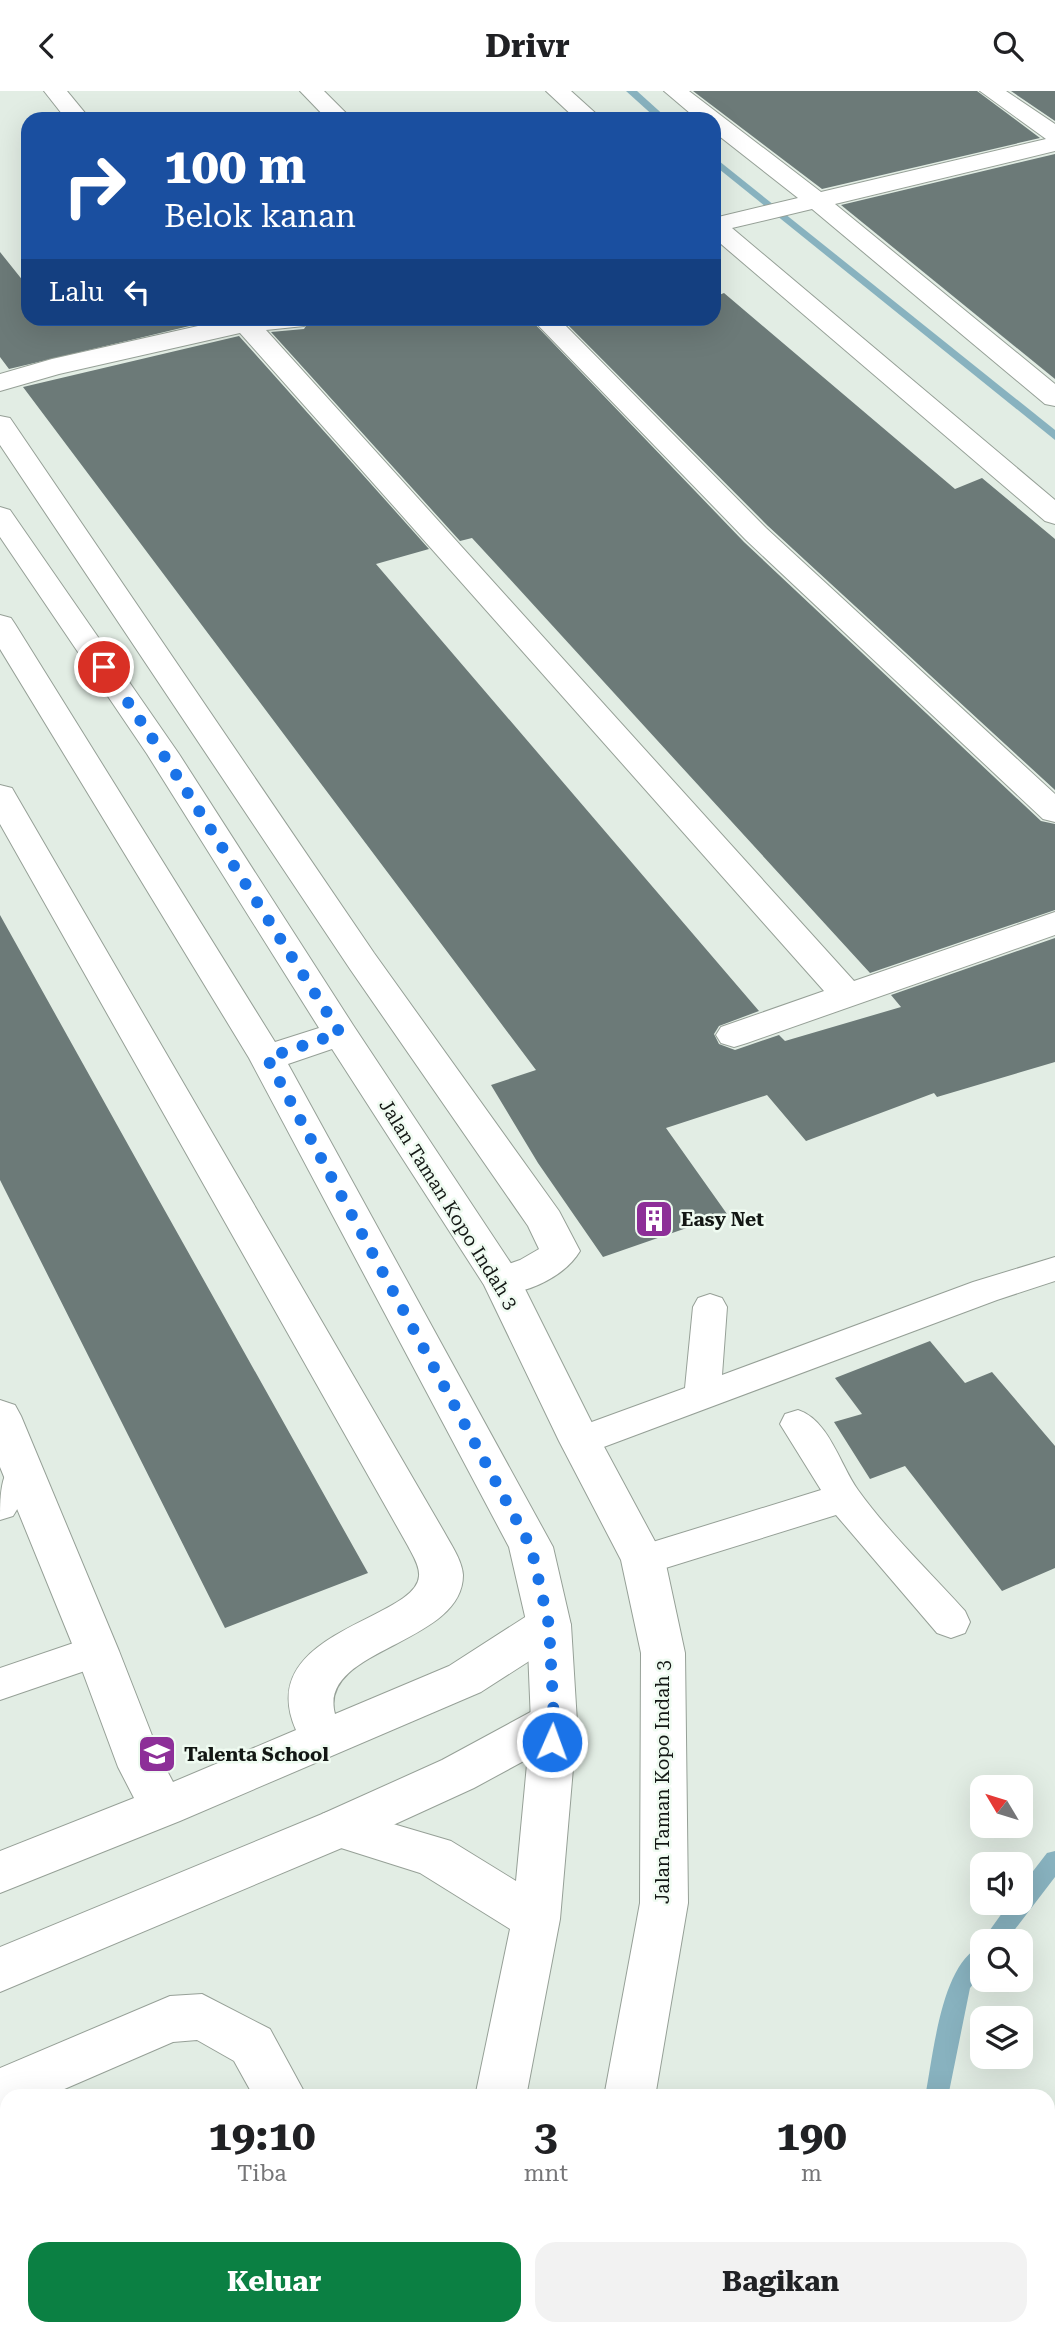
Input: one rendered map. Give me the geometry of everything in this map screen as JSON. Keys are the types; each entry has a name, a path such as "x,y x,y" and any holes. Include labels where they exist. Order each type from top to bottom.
{"street":[{"path":"55,91 72,112"},
{"path":"312,91 334,112"},
{"path":"557,91 582,112"},
{"path":"676,91 703,112"},
{"path":"991,91 1055,135"},
{"path":"721,127 807,202 1055,398"},
{"path":"721,223 1055,144"},
{"path":"721,227 1055,515"},
{"path":"10,380 52,377 244,326"},
{"path":"249,326 848,996"},
{"path":"552,326 756,534 1055,813"},
{"path":"0,424 370,973 545,1221 560,1251 550,1262 502,1281"},
{"name":"Jalan Taman Kopo Indah 3","path":"0,516 163,754 502,1281 580,1440 643,1559 663,1653 664,1903 630,2089"},
{"path":"0,624 267,1058 531,1547 549,1625 554,1722 536,1919 502,2089"},
{"path":"163,754 212,741"},
{"path":"0,795 428,1542 441,1575 437,1594 423,1607 351,1647 325,1666 312,1687 310,1706 323,1740"},
{"path":"734,1035 1055,923"},
{"path":"267,1058 340,1033"},
{"path":"0,1416 97,1651 141,1767 163,1807"},
{"path":"0,1872 163,1807 465,1679 549,1625"},
{"path":"0,1970 339,1828 458,1774 554,1722"},
{"path":"339,1828 434,1856 536,1919"},
{"path":"7,2089 170,2019 202,2017 252,2045 278,2089"}],"lane":[{"path":"580,1440 985,1291 1055,1269"},
{"path":"702,1396 710,1307"},
{"path":"797,1424 830,1470 843,1498 951,1622"},
{"path":"0,1506 23,1469"},
{"path":"643,1559 843,1498"},
{"path":"0,1684 97,1651"}],"building":[{"path":"693,91 977,91 1040,138 822,189"},
{"path":"1011,91 1055,91 1055,121"},
{"path":"1055,154 1055,379 841,205"},
{"path":"0,252 21,278 21,326 190,326 9,369 0,357"},
{"path":"724,293 955,489 982,478 1055,539 1055,790 768,526 569,326 721,326 721,294"},
{"path":"306,326 537,326 744,542 1041,821 1055,824 1055,910 870,973 472,538 460,541 271,332 304,329"},
{"path":"239,336 429,549 376,564 759,1011 719,1026 714,1034 719,1044 735,1050 779,1035 785,1041 901,1007 891,995 1055,938 1055,1062 937,1097 934,1093 806,1141 767,1095 666,1128 727,1214 603,1257 538,1163 491,1085 536,1070 23,387"},
{"path":"0,915 368,1573 225,1628 0,1180"},
{"path":"930,1341 965,1383 992,1372 1055,1446 1055,1568 1002,1591 905,1466 870,1479 834,1422 862,1414 835,1378"}],"waterway":[{"path":"631,91 655,112"},
{"path":"721,166 1055,436"},
{"path":"1002,1929 1055,1860"},
{"path":"938,2089 960,1984 970,1971"}],"place":[{"name":"Easy Net","path":"654,1219"},
{"name":"Talenta School","path":"157,1754"}],"route":[{"path":"104,667 163,754 340,1033 267,1058 531,1547 549,1625 554,1722 552,1742"}]}
